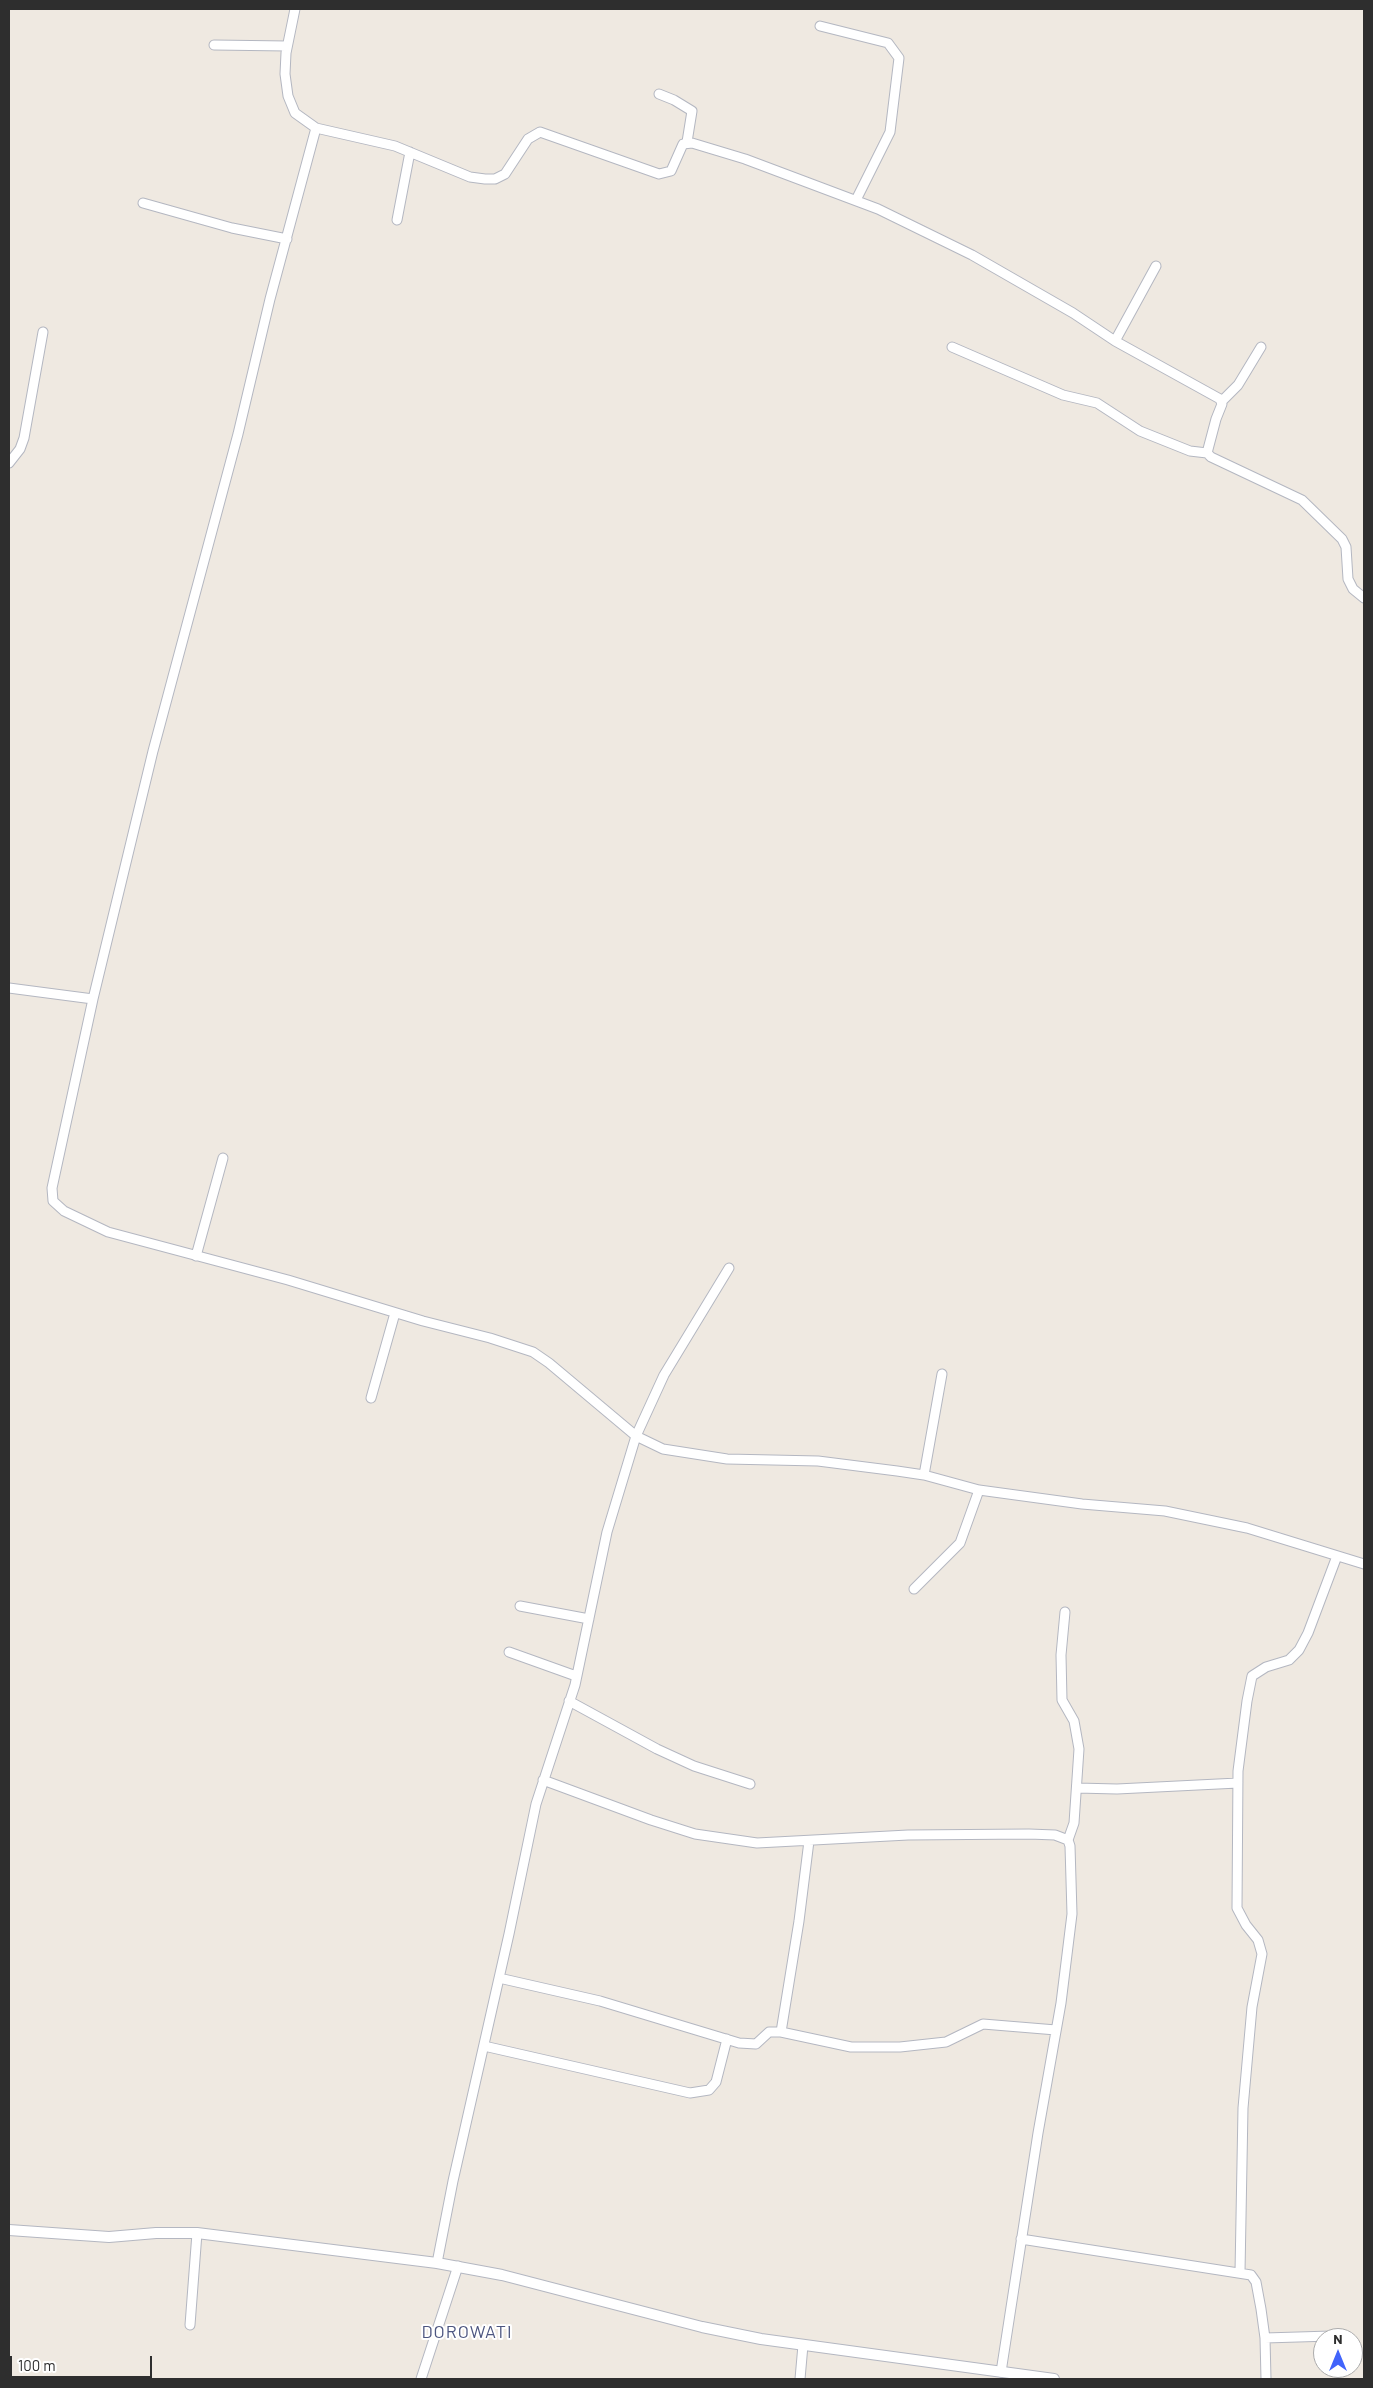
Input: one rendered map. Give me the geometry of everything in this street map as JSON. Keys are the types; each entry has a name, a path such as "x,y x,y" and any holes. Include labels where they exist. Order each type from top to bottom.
{"street":[{"path":"295,9 287,46 285,74 290,105 303,120 316,128 394,146 470,177 496,179 505,174 528,139 540,132 659,174 671,171 680,150 687,142 692,111 674,100 659,94"},
{"path":"820,26 888,43 899,58 890,132 856,200"},
{"path":"214,45 287,46"},
{"path":"316,128 270,299 238,434 153,751 93,999 52,1188 53,1201 64,1211 108,1232 288,1280 533,1352 549,1363 636,1436 662,1449 727,1460 818,1461 924,1475 979,1490 1082,1504 1165,1511 1247,1528 1364,1564"},
{"path":"687,142 745,159 878,209 972,255 1073,313 1115,342 1222,401"},
{"path":"397,220 410,152"},
{"path":"143,203 232,228 287,239"},
{"path":"1115,342 1156,266"},
{"path":"9,463 20,449 24,438 43,332"},
{"path":"952,347 1063,395 1097,403 1140,431 1190,450 1208,453 1211,457 1302,500 1342,539 1346,547 1348,579 1353,589 1364,598"},
{"path":"1208,453 1222,401 1238,385 1261,347"},
{"path":"9,988 93,999"},
{"path":"196,1256 224,1158"},
{"path":"437,2263 453,2181 536,1804 570,1701 607,1532 636,1436 664,1375 729,1268"},
{"path":"371,1398 395,1313"},
{"path":"924,1475 942,1374"},
{"path":"914,1589 960,1543 979,1490"},
{"path":"1240,2272 1243,2108 1252,2007 1262,1954 1258,1940 1246,1925 1237,1908 1238,1783 1247,1701 1252,1676 1266,1667 1289,1660 1299,1650 1308,1633 1337,1556"},
{"path":"520,1606 589,1619"},
{"path":"1001,2372 1056,2030 1072,1914 1070,1846 1068,1840 1074,1823 1079,1749 1074,1721 1064,1707 1061,1693 1061,1651 1065,1612"},
{"path":"509,1652 576,1676"},
{"path":"570,1701 657,1749 694,1766 750,1784"},
{"path":"543,1780 651,1820 695,1834 757,1843 908,1835 1029,1834 1055,1835 1068,1840"},
{"path":"1077,1788 1117,1789 1238,1783"},
{"path":"781,2032 796,1949 809,1840"},
{"path":"499,1978 600,2001 727,2038 756,2044 769,2032 781,2032 851,2047 900,2048 946,2042 983,2024 1056,2030"},
{"path":"484,2046 690,2093 709,2090 716,2082 727,2038"},
{"path":"9,2230 109,2237 156,2233 197,2233 437,2263 549,2286 702,2327 803,2345 1054,2379"},
{"path":"190,2325 197,2233"},
{"path":"1021,2239 1251,2275 1256,2282 1265,2338 1266,2379"},
{"path":"421,2379 458,2266"},
{"path":"1265,2338 1313,2337"},
{"path":"800,2379 803,2345"}],"district":[{"name":"DOROWATI","path":"467,2332"}]}
